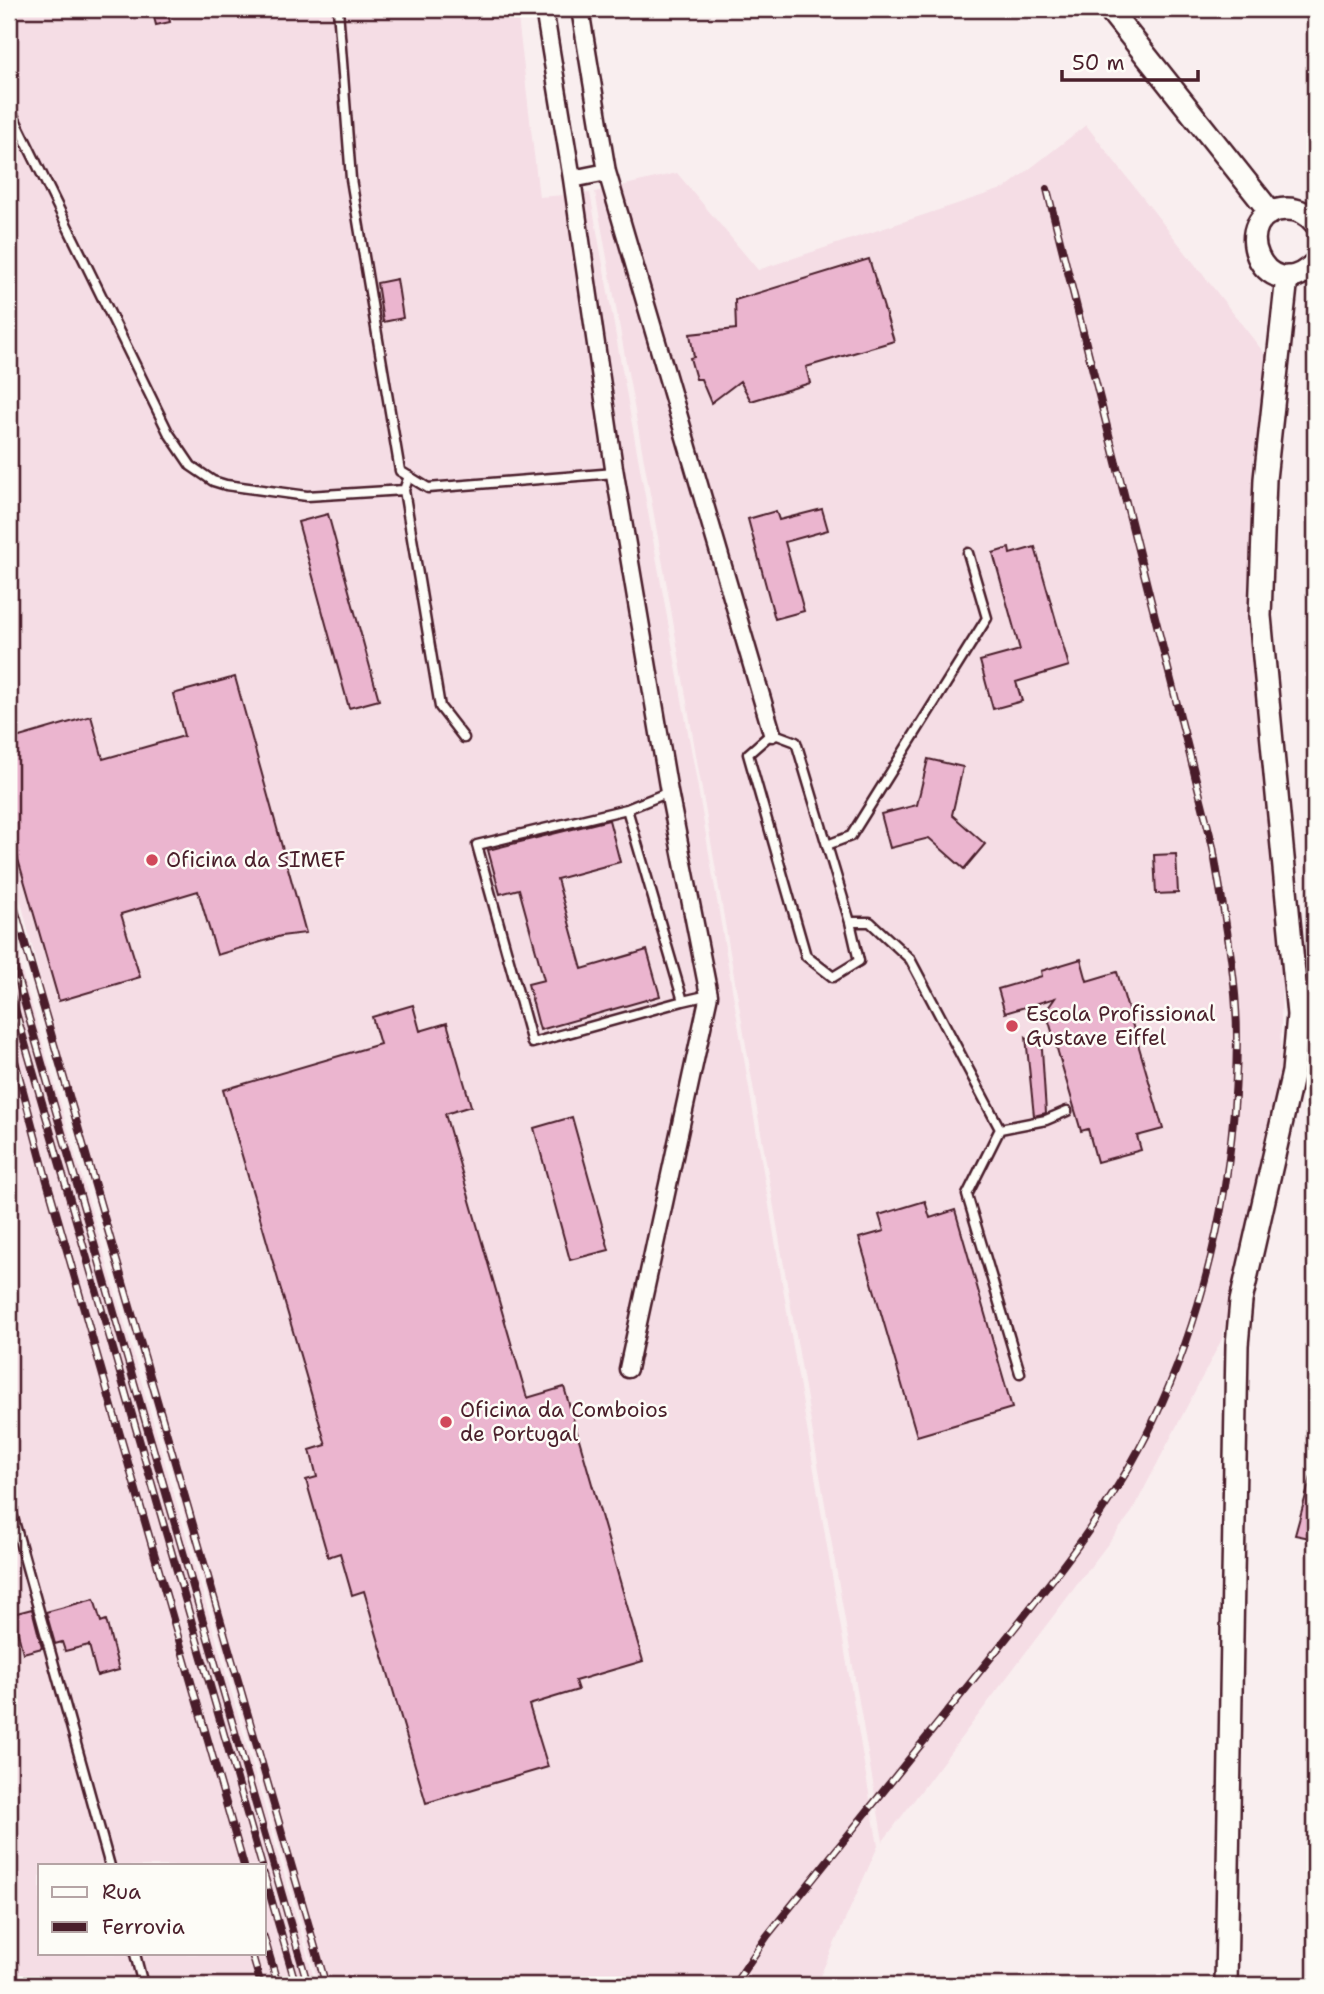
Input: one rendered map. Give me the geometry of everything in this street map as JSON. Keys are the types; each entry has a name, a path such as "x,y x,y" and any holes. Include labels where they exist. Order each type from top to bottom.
{"street":[{"path":"544,9 615,473 669,792 709,995 628,1369"},
{"path":"580,9 607,172 772,733"},
{"path":"1109,9 1271,213"},
{"path":"572,179 607,172"},
{"path":"1315,223 1304,213 1293,209 1271,213 1256,229 1254,251 1266,270 1287,277 1307,271 1315,263"},
{"path":"1226,1985 1237,1345 1241,1301 1293,1072 1298,1015 1295,961 1259,616 1265,479 1287,277"}],"lane":[{"path":"338,9 351,180 400,471 428,488 615,473"},
{"path":"9,107 168,432 191,466 223,484 282,493 329,496 404,490"},
{"path":"409,477 404,490 440,707 464,737"},
{"path":"827,845 851,836 987,618 968,553"},
{"path":"772,733 796,743 850,922 859,961 833,977 806,956 748,754 772,733"},
{"path":"669,792 627,809 477,845 532,1043 709,995"},
{"path":"627,809 683,1002"},
{"path":"850,922 870,922 910,960 1000,1129"},
{"path":"1000,1129 1046,1120 1067,1111"},
{"path":"1000,1129 967,1195 1020,1373"},
{"path":"9,1503 109,1864"},
{"path":"135,1955 144,1985"}],"shaded area":[{"path":"9,9 517,9 539,197 590,193 695,771 878,1846 816,1985 319,1985 90,1184 9,852"},
{"name":"Escola Profissional Gustave Eiffel","path":"1086,125 1272,363 1250,627 1282,975 1280,1077 1222,1339 1132,1512 883,1841 668,592 595,192 677,173 758,270 1005,188"},
{"path":"9,927 191,1552 316,1985 9,1985"}],"building":[{"path":"152,9 167,9 170,22 156,25"},
{"path":"869,259 894,341 806,367 810,383 751,401 740,381 711,403 701,379 696,379 690,358 694,357 690,334 736,329 735,300"},
{"path":"397,279 403,318 383,322 377,283"},
{"path":"822,509 828,530 785,542 804,611 775,619 748,519 776,511 779,520"},
{"path":"328,514 379,700 349,708 298,522"},
{"path":"1035,547 1069,666 1016,682 1022,701 993,709 980,661 1020,650 993,553 1009,548 1010,554"},
{"name":"Oficina da SIMEF","path":"235,677 306,933 281,936 217,955 198,891 121,914 140,977 59,1001 9,828 9,740 91,716 103,759 184,736 173,694"},
{"path":"928,759 963,767 952,815 985,844 964,869 929,838 890,848 881,814 917,805"},
{"path":"609,820 620,862 557,879 582,969 647,950 660,996 540,1030 528,984 544,980 519,889 500,894 488,850"},
{"path":"1176,854 1178,893 1156,894 1154,855"},
{"path":"1081,959 1087,981 1117,972 1163,1129 1137,1136 1141,1150 1097,1162 1088,1129 1081,1131 1046,1011 1055,998 1005,1013 998,989 1042,976 1041,971"},
{"name":"Oficina da Comboios de Portugal","path":"413,1005 420,1031 447,1023 471,1106 445,1114 527,1398 564,1387 643,1661 575,1681 578,1690 529,1705 548,1767 426,1803 364,1591 352,1595 340,1553 328,1557 306,1480 317,1477 310,1450 326,1445 223,1090 380,1044 372,1017"},
{"path":"1026,1037 1042,1049 1046,1113 1034,1116"},
{"path":"572,1117 609,1250 570,1260 534,1128"},
{"path":"925,1201 930,1218 955,1210 1012,1408 917,1436 859,1238 884,1231 879,1215"},
{"path":"1311,1477 1315,1477 1315,1539 1295,1535"},
{"path":"94,1599 101,1622 106,1620 119,1670 97,1676 89,1645 65,1651 62,1642 55,1644 46,1612"},
{"path":"32,1609 42,1648 23,1653 13,1614"}],"railway":[{"path":"734,1985 767,1936 1051,1582 1116,1489 1153,1422 1190,1330 1216,1234 1225,1186 1237,1038 1229,942 1213,847 1047,189"},
{"path":"9,888 326,1985"},
{"path":"9,949 308,1985"},
{"path":"9,988 261,1864"},
{"path":"9,1038 47,1181 243,1864"},
{"path":"266,1881 296,1985"},
{"path":"266,1944 278,1985"},
{"path":"252,1955 261,1985"}],"place":[{"name":"Oficina da SIMEF","path":"152,860"},
{"name":"Escola Profissional Gustave Eiffel","path":"1012,1026"},
{"name":"Oficina da Comboios de Portugal","path":"446,1422"}]}
